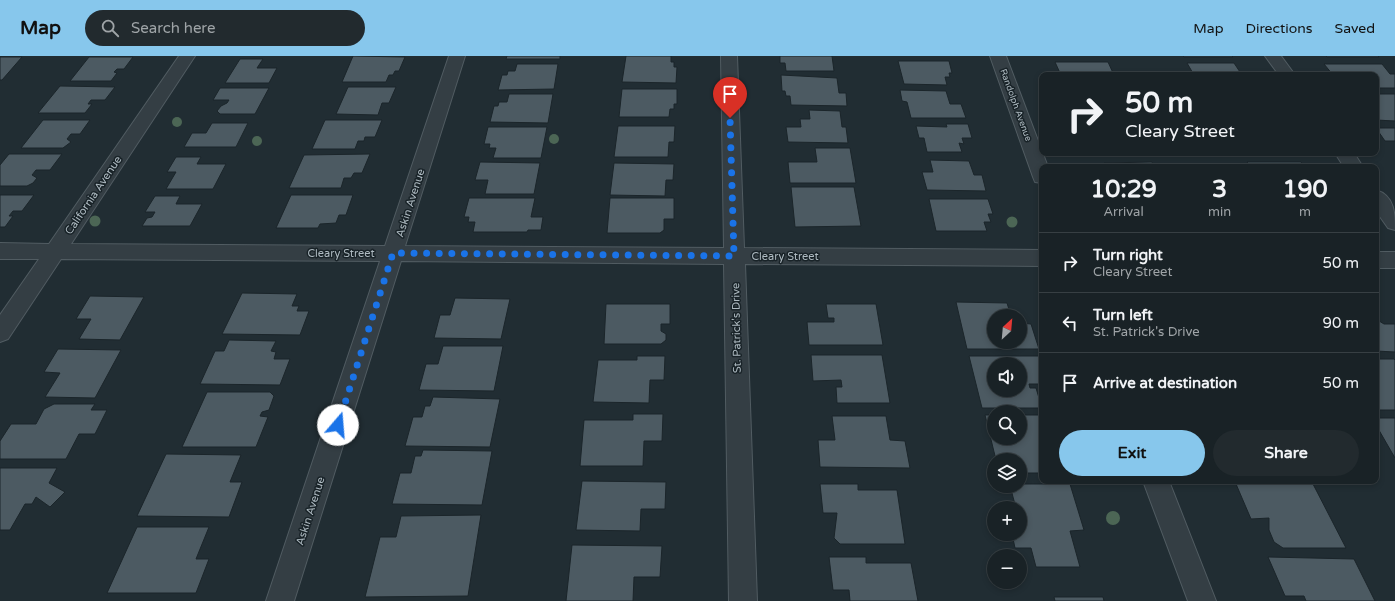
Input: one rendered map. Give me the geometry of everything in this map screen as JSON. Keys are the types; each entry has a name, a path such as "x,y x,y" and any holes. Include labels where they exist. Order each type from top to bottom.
{"street":[{"name":"California Avenue","path":"0,333 187,56"},
{"name":"Askin Avenue","path":"280,601 457,56"},
{"name":"St. Patrick's Drive","path":"729,56 743,601"},
{"name":"Randolph Avenue","path":"998,56 1039,169"},
{"path":"1273,56 1285,72"},
{"path":"1379,201 1395,223"},
{"name":"Cleary Street","path":"0,251 1039,258"},
{"path":"1379,260 1395,260"},
{"path":"1157,484 1202,601"}],"building":[{"path":"353,56 405,57 399,71 395,71 393,75 389,75 386,82 342,82"},
{"path":"507,56 560,56 560,59 506,59"},
{"path":"626,56 671,56 671,62 674,62 674,67 677,67 676,83 622,82"},
{"path":"780,56 832,56 834,71 786,71 785,63 780,63"},
{"path":"1183,56 1232,56 1233,57 1184,57"},
{"path":"1326,56 1378,56 1379,57 1327,57"},
{"path":"0,57 22,57 2,80 0,80"},
{"path":"89,57 133,57 124,69 117,69 114,72 117,73 111,81 70,81"},
{"path":"240,59 263,59 257,68 277,68 269,83 225,83"},
{"path":"898,61 949,61 952,73 949,73 950,77 945,77 947,85 904,84"},
{"path":"1055,62 1108,62 1113,72 1060,72"},
{"path":"1187,63 1234,63 1240,72 1192,72"},
{"path":"517,64 558,64 554,89 498,90 502,75 507,75 508,71 515,71"},
{"path":"1324,64 1382,64 1390,74 1395,74 1395,88 1379,88 1379,72 1331,72"},
{"path":"781,75 837,78 839,93 846,93 847,106 791,105 790,96 786,96 785,91 782,91"},
{"path":"60,86 115,87 105,100 91,100 88,104 92,104 85,113 38,113"},
{"path":"348,87 396,87 389,103 382,103 378,115 336,114"},
{"path":"220,88 269,88 255,114 220,114 217,111 229,100 213,100"},
{"path":"622,89 677,89 677,104 674,104 674,109 670,109 669,117 619,117"},
{"path":"900,90 946,91 950,104 961,104 966,118 911,118 907,102 902,101"},
{"path":"509,94 553,94 548,123 490,122 494,106 498,106 499,102 507,102"},
{"path":"1379,94 1395,94 1395,121 1379,120"},
{"path":"809,110 840,111 842,127 846,127 848,143 788,142 786,127 801,127 800,119 810,119"},
{"path":"43,120 90,120 80,134 71,134 67,139 71,142 63,148 21,148"},
{"path":"325,120 382,120 375,137 365,137 364,141 358,141 355,149 312,149"},
{"path":"212,123 248,123 236,147 184,147 192,133 206,133"},
{"path":"946,124 968,124 972,138 962,138 964,144 959,143 962,152 927,152 924,138 919,138 916,126 947,127"},
{"path":"618,126 675,126 674,142 669,142 668,157 614,157"},
{"path":"488,127 547,127 541,158 493,158 496,148 489,148 490,144 484,144"},
{"path":"1379,128 1395,128 1395,141 1385,141 1379,132"},
{"path":"815,148 850,148 856,183 790,183 788,162 817,162"},
{"path":"9,154 62,154 50,170 36,170 32,175 37,178 33,183 27,186 0,186 0,165"},
{"path":"370,154 362,173 354,173 351,178 344,178 341,188 289,188 304,155"},
{"path":"176,157 201,157 197,164 226,164 213,189 166,189 176,172 167,172"},
{"path":"930,160 969,161 974,175 982,175 986,191 927,190 922,172 933,172"},
{"path":"480,162 540,163 534,194 485,194 488,180 475,180"},
{"path":"1152,162 1153,164 1104,164"},
{"path":"1247,162 1301,162 1303,164 1249,164"},
{"path":"614,163 674,164 673,180 666,180 665,196 610,195"},
{"path":"791,187 854,187 861,226 795,227"},
{"path":"0,195 34,195 22,211 13,211 9,216 13,216 5,227 0,227"},
{"path":"291,195 353,195 346,215 339,215 336,223 320,224 318,228 276,228"},
{"path":"155,196 180,196 176,204 202,204 190,226 142,226 147,218 152,217 155,212 145,212"},
{"path":"469,198 535,198 531,217 543,217 541,230 528,230 527,232 473,232 475,222 468,222 469,217 464,217"},
{"path":"610,198 674,198 674,219 664,219 664,230 660,233 607,233"},
{"path":"929,199 988,199 993,214 988,214 991,222 984,222 987,231 936,231"},
{"path":"242,293 297,294 292,306 299,306 297,311 309,311 300,335 222,334"},
{"path":"90,296 144,297 120,340 79,339 91,319 76,319"},
{"path":"455,298 510,299 501,339 434,338 440,315 450,315"},
{"path":"956,302 1007,303 1009,309 987,309 987,349 967,349"},
{"path":"606,304 670,304 670,324 661,324 661,331 666,334 666,340 661,344 604,344"},
{"path":"826,304 876,304 883,345 809,345 807,322 834,322 834,318 828,318"},
{"path":"1379,321 1384,324 1395,324 1395,352 1379,351"},
{"path":"1027,324 1031,324 1039,349 1027,349"},
{"path":"229,340 276,341 271,351 276,352 274,359 290,359 280,385 200,384 215,351 224,351"},
{"path":"443,346 503,346 494,391 419,390 426,364 438,364"},
{"path":"58,349 121,350 95,398 45,397 60,373 44,372"},
{"path":"811,355 882,355 890,403 837,403 836,387 842,387 841,380 813,381"},
{"path":"637,356 665,356 664,380 650,380 649,403 593,402 598,360 637,360"},
{"path":"969,356 1039,356 1039,384 1029,384 1030,388 1036,388 1039,398 1039,408 1027,408 1027,405 987,405 987,408 982,408"},
{"path":"1379,359 1395,360 1395,410 1379,410"},
{"path":"207,392 270,392 274,396 269,410 262,412 260,416 268,417 256,447 182,447"},
{"path":"433,397 500,399 490,447 405,446 413,417 422,417 425,406 430,406"},
{"path":"54,404 95,404 91,410 107,410 95,434 79,434 66,459 0,459 0,441 11,424 36,424 44,409"},
{"path":"633,414 663,414 662,441 644,441 643,466 580,466 584,420 633,420"},
{"path":"1027,415 1039,415 1039,473 1027,473 1027,453 994,453 992,445 1027,445"},
{"path":"832,416 886,416 890,440 905,441 910,468 820,467 818,440 835,440"},
{"path":"1379,418 1395,418 1395,458 1379,430"},
{"path":"423,450 492,451 482,505 392,504 400,473 411,473 415,456 421,456"},
{"path":"166,454 241,455 230,482 242,482 229,517 137,516"},
{"path":"0,468 57,468 49,483 65,492 50,507 36,497 32,504 25,504 10,530 0,530"},
{"path":"582,481 666,482 665,509 641,509 640,531 576,530"},
{"path":"820,484 858,484 858,490 897,490 905,544 840,544 834,538 837,513 823,513"},
{"path":"1027,484 1070,484 1084,530 1070,531 1080,567 1036,567 1031,548 1015,548 1014,541 1027,541 1027,501 1014,501 1012,493 1027,493"},
{"path":"1236,484 1313,484 1346,548 1283,548 1274,542 1269,530 1269,518 1251,519"},
{"path":"481,515 468,596 365,597 380,537 396,537 401,516"},
{"path":"137,527 209,527 196,559 209,559 196,593 107,593"},
{"path":"572,545 662,546 660,577 634,577 633,601 566,601"},
{"path":"829,557 866,557 866,563 911,563 918,601 850,601 849,590 833,590"},
{"path":"1268,557 1354,559 1375,601 1306,601 1304,596 1285,596"},
{"path":"1054,597 1103,597 1104,601 1055,601"}],"route":[{"path":"338,425 393,253 734,256 730,118"}]}
